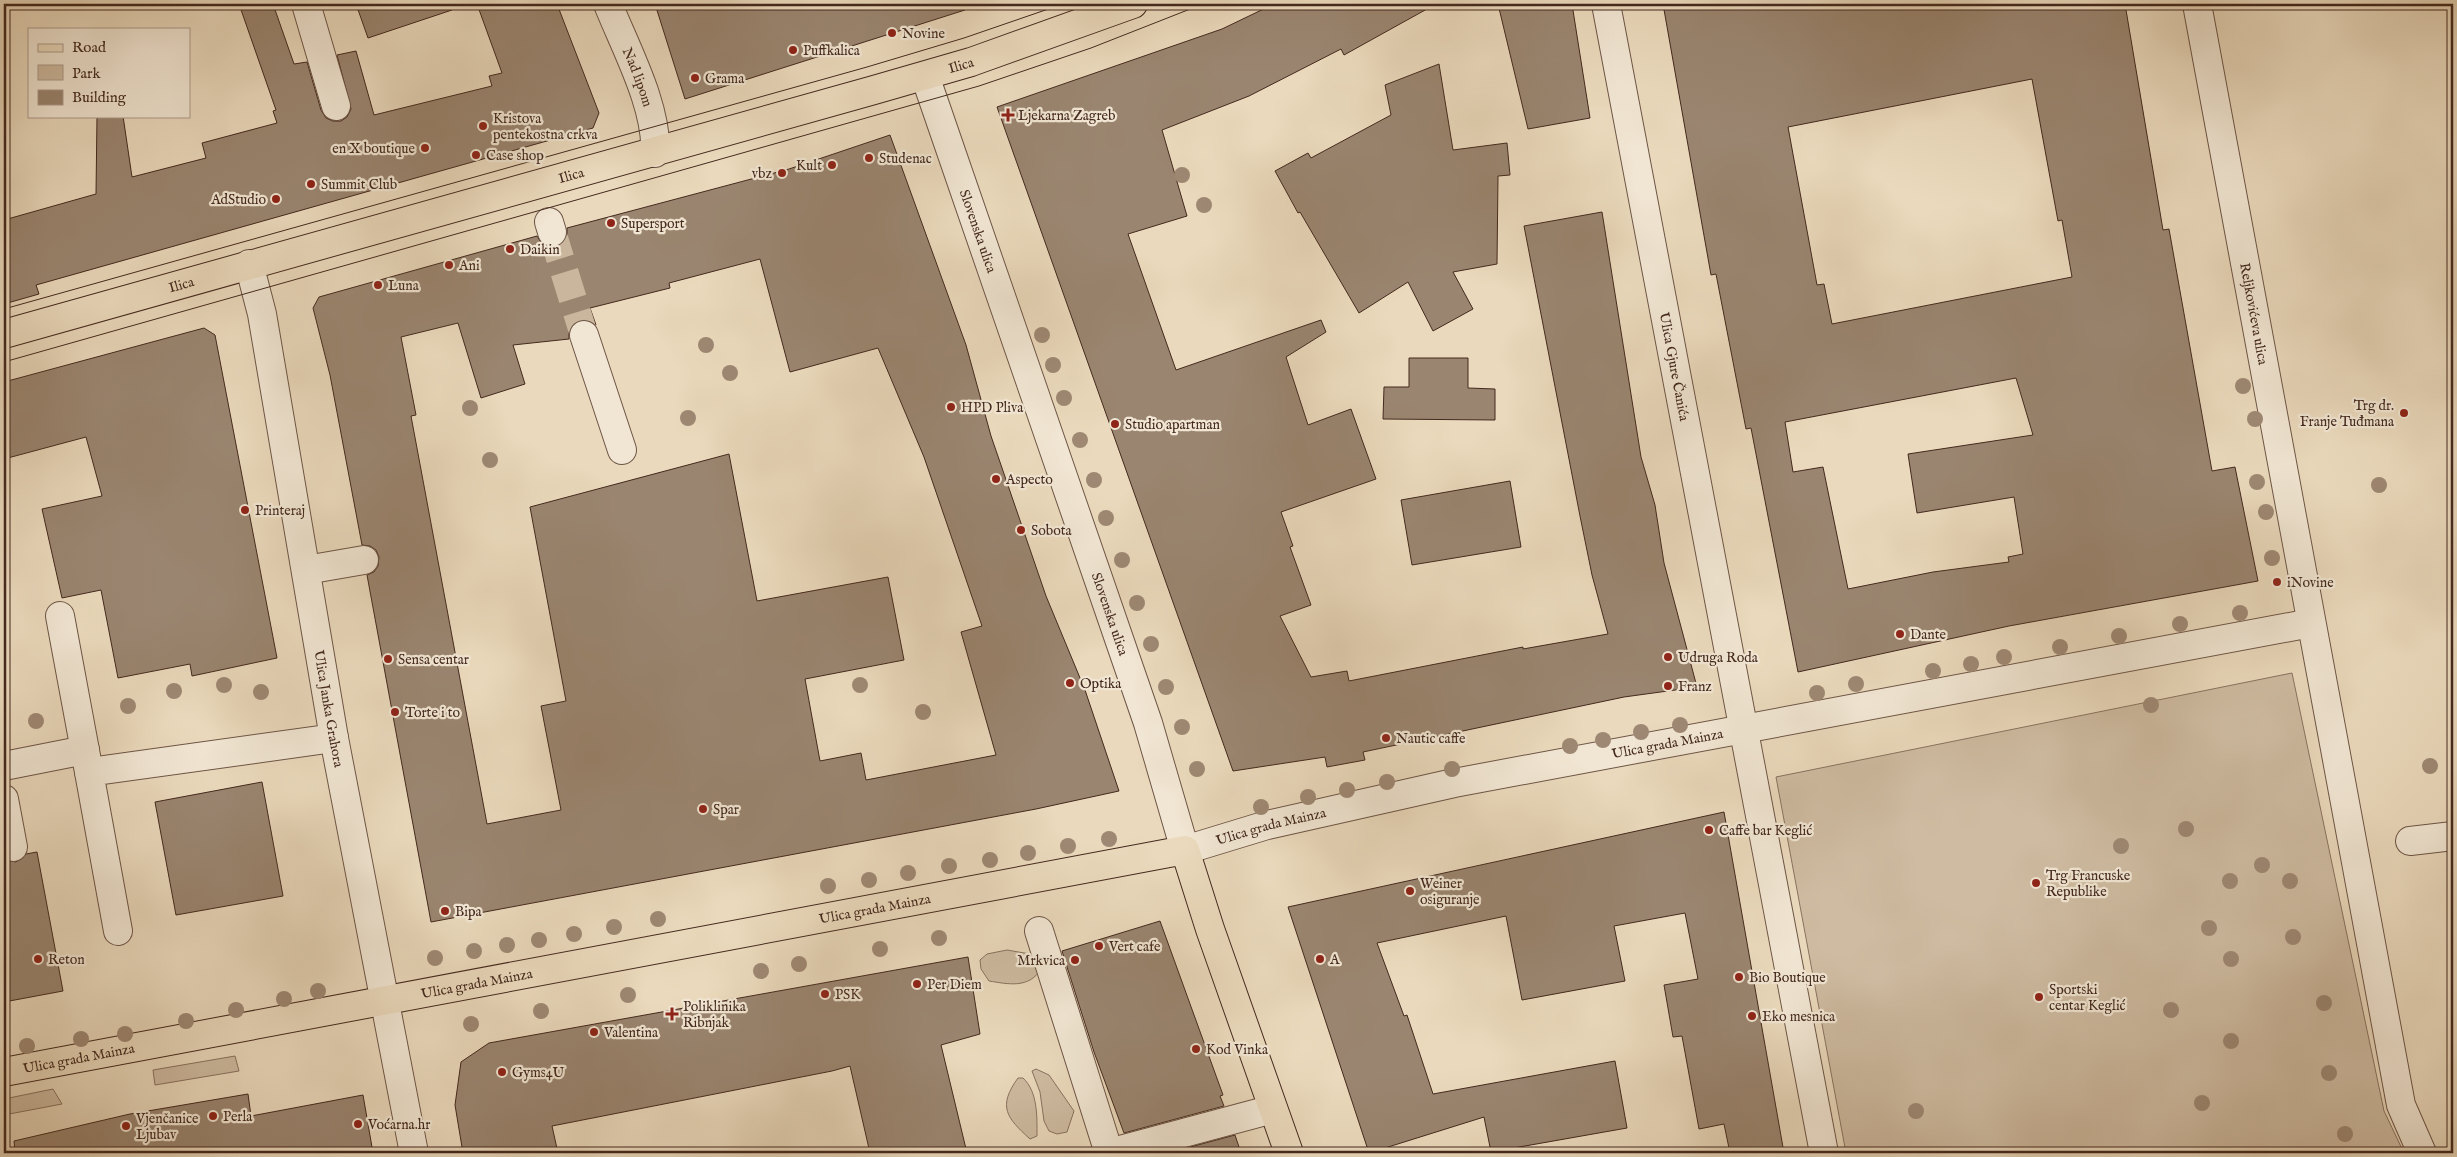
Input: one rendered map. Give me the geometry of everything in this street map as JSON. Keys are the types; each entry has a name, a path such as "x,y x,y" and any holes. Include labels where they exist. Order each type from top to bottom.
{"main road":[{"name":"Ilica","path":"4,334 925,76 1047,36 1133,4"},
{"name":"Ulica grada Mainza","path":"4,1072 1185,850"},
{"name":"Slovenska ulica","path":"1185,850 1210,929 1289,1153"}],"street":[{"path":"306,4 336,106"},
{"name":"Nad lipom","path":"608,4 651,113 656,139 655,153"},
{"name":"Ulica Gjure Čanića","path":"1606,4 1744,729"},
{"name":"Reljkovićeva ulica","path":"2197,4 2311,623"},
{"name":"Slovenska ulica","path":"925,76 1148,722 1185,850"},
{"name":"Ulica Janka Grahora","path":"249,264 262,314 334,738 414,1153"},
{"path":"584,335 622,450"},
{"path":"306,570 364,560"},
{"path":"60,616 118,931"},
{"path":"1824,1153 1744,729 2311,623 2401,1106 2422,1153"},
{"name":"Ulica grada Mainza","path":"1185,850 1267,825 1445,786 1744,729"},
{"path":"4,766 87,761 334,738"},
{"path":"4,799 13,847"},
{"path":"2410,841 2453,836"},
{"path":"1039,931 1109,1153 1273,1109"}],"green space":[{"name":"Trg Francuske Republike","path":"2292,673 2384,1111 2404,1153 1846,1153 1776,777"},
{"path":"1007,950 1030,954 1039,960 1041,969 1030,980 1018,984 989,981 981,969 980,960 987,954"},
{"path":"235,1056 239,1071 155,1085 153,1070"},
{"path":"1036,1069 1049,1075 1074,1111 1067,1132 1057,1134 1049,1131 1044,1121 1040,1092 1032,1071"},
{"path":"1018,1078 1023,1078 1032,1090 1036,1105 1037,1136 1030,1139 1015,1125 1008,1112 1008,1097"},
{"path":"53,1089 62,1104 4,1115 4,1099"}],"building":[{"path":"239,4 273,4 294,64 307,62 321,110 326,118 333,121 341,121 347,117 351,109 337,55 356,51 374,115 492,86 489,76 502,73 477,4 557,4 599,113 593,128 36,285 39,294 4,304 4,220 96,194 97,118 123,118 132,177 206,158 202,143 277,123 273,111 276,110"},
{"path":"356,4 451,4 452,10 368,38"},
{"path":"655,4 964,4 965,10 685,99"},
{"path":"1274,4 1436,4 1344,55 1341,49 1249,96 1162,130 1187,216 1128,234 1176,370 1321,320 1326,332 1286,357 1308,425 1351,409 1376,479 1281,512 1293,546 1290,547 1311,605 1280,616 1311,677 1347,671 1349,681 1523,647 1523,649 1608,634 1592,575 1524,226 1602,212 1641,457 1655,505 1664,563 1697,687 1624,697 1363,752 1365,760 1327,767 1325,757 1233,771 997,107 1222,29"},
{"path":"1498,4 1572,4 1590,118 1528,129"},
{"path":"1663,4 2125,4 2163,230 2169,229 2212,471 2235,467 2258,581 2009,626 1798,672 1751,428 1746,429 1716,274 1711,275","holes":["2032,79 2058,221 2062,220 2072,277 1832,324 1824,284 1817,285 1788,127","2016,378 2033,435 1908,454 1917,513 2014,497 2023,554 2008,557 2009,562 1933,572 1848,589 1823,467 1793,472 1785,422"]},
{"path":"1439,64 1453,150 1507,143 1510,175 1498,176 1497,264 1453,272 1473,309 1433,331 1408,282 1359,313 1300,212 1298,213 1275,171 1308,153 1311,158 1391,115 1385,85"},
{"path":"890,135 966,345 991,436 1046,596 1085,690 1119,791 1036,809 431,922 367,575 374,572 378,566 379,557 376,550 370,546 362,545 330,375 313,308 319,297 537,236 542,244 548,247 556,247 564,242 567,236 567,228 789,169","holes":["760,259 790,372 878,348 924,457 982,626 961,632 996,755 866,780 861,753 820,761 805,679 904,660 888,577 757,601 729,454 530,507 566,701 541,706 561,810 487,824 411,416 416,415 401,337 458,323 481,398 525,384 513,345 569,339 569,331 572,325 579,320 588,320 596,325 590,308 670,288 669,283"]},
{"path":"204,328 215,335 277,658 192,676 190,664 118,678 101,590 62,598 42,509 102,496 86,437 4,459 4,382"},
{"path":"1409,358 1468,358 1468,388 1495,389 1495,420 1383,419 1384,387 1409,387"},
{"path":"1510,481 1521,547 1412,565 1401,500"},
{"path":"262,782 283,896 176,915 155,802"},
{"path":"1724,812 1784,1153 1730,1153 1724,1124 1699,1129 1682,1036 1673,1037 1664,985 1698,979 1685,913 1614,926 1625,981 1522,1000 1506,916 1377,943 1404,1016 1407,1015 1433,1094 1615,1061 1627,1128 1491,1152 1484,1117 1369,1153 1288,907"},
{"path":"37,852 63,991 4,1002 4,859 16,862 26,854"},
{"path":"1160,921 1223,1095 1220,1096 1224,1106 1124,1133 1094,1052 1062,951"},
{"path":"968,957 980,1034 941,1045 967,1153 870,1153 850,1066 552,1126 558,1153 463,1153 455,1105 461,1062 489,1043"},
{"path":"248,1094 251,1116 363,1095 373,1153 15,1153 14,1141 130,1114"},
{"path":"1235,1135 1241,1153 1168,1153"}],"tunnel":[{"path":"552,232 584,335"}],"tram line":[{"path":"4,309 867,67 964,38 1063,4"},
{"path":"4,362 979,86 1091,48 1203,4"}],"place":[{"name":"Novine","path":"892,33"},
{"name":"Puffkalica","path":"793,50"},
{"name":"Grama","path":"695,78"},
{"name":"Ljekarna Zagreb","path":"1008,115"},
{"name":"Kristova pentekostna crkva","path":"483,126"},
{"name":"en X boutique","path":"425,148"},
{"name":"Case shop","path":"476,155"},
{"name":"Studenac","path":"869,158"},
{"name":"Kult","path":"832,165"},
{"name":"vbz","path":"782,173"},
{"name":"Summit Club","path":"311,184"},
{"name":"AdStudio","path":"276,199"},
{"name":"Supersport","path":"611,223"},
{"name":"Daikin","path":"510,249"},
{"name":"Ani","path":"449,265"},
{"name":"Luna","path":"378,285"},
{"name":"HPD Pliva","path":"951,407"},
{"name":"Trg dr. Franje Tuđmana","path":"2404,413"},
{"name":"Studio apartman","path":"1115,424"},
{"name":"Aspecto","path":"996,479"},
{"name":"Printeraj","path":"245,510"},
{"name":"Sobota","path":"1021,530"},
{"name":"iNovine","path":"2277,582"},
{"name":"Dante","path":"1900,634"},
{"name":"Udruga Roda","path":"1668,657"},
{"name":"Sensa centar","path":"388,659"},
{"name":"Optika","path":"1070,683"},
{"name":"Franz","path":"1668,686"},
{"name":"Torte i to","path":"395,712"},
{"name":"Nautic caffe","path":"1386,738"},
{"name":"Spar","path":"703,809"},
{"name":"Caffe bar Keglić","path":"1709,830"},
{"name":"Trg Francuske Republike","path":"2036,883"},
{"name":"Weiner osiguranje","path":"1410,891"},
{"name":"Bipa","path":"445,911"},
{"name":"Vert cafe","path":"1099,946"},
{"name":"Reton","path":"38,959"},
{"name":"A","path":"1320,959"},
{"name":"Mrkvica","path":"1075,960"},
{"name":"Bio Boutique","path":"1739,977"},
{"name":"Per Diem","path":"917,984"},
{"name":"PSK","path":"825,994"},
{"name":"Sportski centar Keglić","path":"2039,997"},
{"name":"Poliklinika Ribnjak","path":"672,1014"},
{"name":"Eko mesnica","path":"1752,1016"},
{"name":"Valentina","path":"594,1032"},
{"name":"Kod Vinka","path":"1196,1049"},
{"name":"Gyms4U","path":"502,1072"},
{"name":"Perla","path":"213,1116"},
{"name":"Voćarna.hr","path":"358,1124"},
{"name":"Vjenčanice Ljubav","path":"126,1126"}]}
